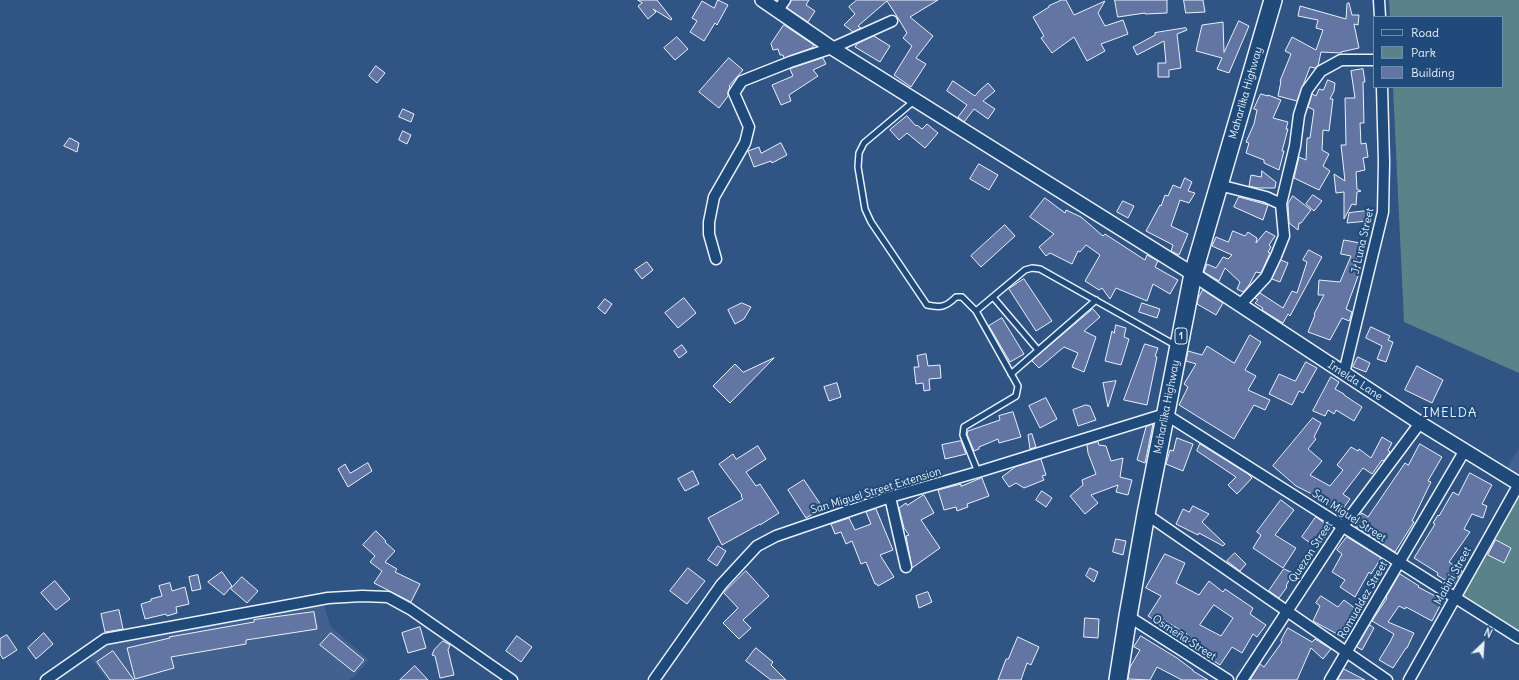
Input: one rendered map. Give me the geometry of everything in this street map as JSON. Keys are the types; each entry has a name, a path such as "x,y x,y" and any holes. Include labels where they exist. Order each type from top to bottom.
{"highway":[{"name":"Maharlika Highway","path":"1118,680 1146,514 1193,274 1273,0"}],"street":[{"name":"Imelda Lane","path":"762,0 781,5 832,48 1193,274 1420,422 1519,484"},
{"path":"1379,0 1380,16"},
{"path":"716,259 709,234 709,222 714,197 745,143 749,127 734,93 742,81 790,62 832,48 892,21"},
{"path":"1240,305 1266,276 1284,236 1281,204 1295,146 1299,115 1307,90 1321,71 1341,60 1373,60"},
{"name":"J. Luna Street","path":"1344,373 1383,212 1384,162 1382,88"},
{"path":"1219,185 1266,197 1281,204"},
{"name":"San Miguel Street Extension","path":"654,680 721,585 757,546 776,536 890,496 978,472 1166,414"},
{"name":"San Miguel Street","path":"1166,414 1519,638"},
{"name":"Quezon Street","path":"1242,680 1343,526 1420,422"},
{"name":"Romualdez Street","path":"1330,680 1465,450"},
{"name":"Mabini Street","path":"1409,680 1519,484"},
{"path":"890,496 906,567"},
{"path":"1146,514 1387,680"},
{"path":"46,680 104,639 328,598 362,596 388,598 410,609 512,680"},
{"name":"Osmeña Street","path":"1128,616 1228,680"}],"lane":[{"path":"915,100 864,143 859,153 858,167 865,209 871,222 885,244 927,305 938,308 949,304 956,296 962,297 976,312 1018,386 1016,396 964,427 963,435 978,472"},
{"path":"976,312 1025,270 1032,268 1040,269 1179,346"},
{"path":"993,297 1038,350"},
{"path":"1011,374 1096,300"}],"shaded area":[{"path":"1519,448 1519,477 1506,469"},
{"path":"324,605 330,626 369,660 355,676 349,680 107,680 90,657 107,644"}],"green space":[{"path":"1389,0 1519,0 1519,373 1404,322 1393,88 1503,88 1503,16 1390,16"},
{"path":"1519,497 1519,631 1462,596"}],"building":[{"path":"638,0 657,0 672,19 671,20 653,9 656,12 648,19 638,6 642,3"},
{"path":"718,0 728,5 717,25 715,23 704,41 690,32 697,21 692,18 702,1 714,8"},
{"path":"791,0 809,0 806,5 815,11 808,22 787,8"},
{"path":"857,0 938,0 910,17 933,36 916,58 926,64 911,87 894,75 912,46 903,38 907,33 898,18 887,1 858,26 861,28 853,32 844,25 855,14 849,7"},
{"path":"1062,0 1066,0 1074,15 1105,1 1098,13 1105,26 1123,20 1128,34 1101,44 1105,51 1087,61 1074,37 1052,53 1041,38 1044,36 1033,17 1049,6"},
{"path":"1115,0 1167,0 1167,13 1145,13 1118,17"},
{"path":"1184,0 1203,0 1205,12 1186,13"},
{"path":"1349,3 1352,15 1359,15 1358,25 1354,24 1359,48 1341,53 1321,52 1318,66 1315,68 1310,67 1297,101 1278,96 1280,81 1291,54 1285,51 1292,37 1316,50 1323,30 1316,28 1318,20 1298,16 1300,6 1346,19 1347,4"},
{"path":"1239,21 1249,26 1229,73 1217,69 1222,58 1196,51 1202,25 1223,22 1224,52"},
{"path":"784,25 814,45 812,48 784,58 783,55 780,55 778,49 773,50 771,44"},
{"path":"1186,28 1187,30 1177,34 1181,68 1169,70 1169,77 1158,77 1158,63 1166,63 1164,41 1137,55 1133,47 1155,35 1155,33"},
{"path":"874,36 890,46 880,62 855,47 857,44"},
{"path":"677,37 688,49 675,60 664,48"},
{"path":"729,58 743,70 729,86 728,96 719,108 699,92"},
{"path":"823,58 826,64 813,70 818,76 789,95 791,101 781,105 772,85 793,76 790,69"},
{"path":"376,66 385,73 377,83 369,76"},
{"path":"1363,69 1365,82 1363,82 1364,123 1360,123 1361,144 1366,143 1368,157 1363,158 1365,170 1356,172 1357,189 1361,191 1357,192 1356,205 1352,204 1344,219 1344,192 1336,193 1334,174 1345,181 1341,145 1346,145 1345,98 1355,98 1351,71"},
{"path":"1328,80 1335,83 1334,91 1330,99 1333,99 1329,131 1323,130 1322,150 1329,154 1323,166 1330,171 1319,190 1294,178 1299,157 1306,160 1307,138 1310,138 1314,110 1308,107 1312,94 1316,96 1319,89 1323,90"},
{"path":"953,81 975,96 988,83 995,91 983,101 995,109 988,119 974,109 964,122 958,117 967,105 947,91"},
{"path":"1261,94 1281,100 1273,118 1288,122 1286,129 1288,129 1282,151 1284,151 1279,170 1264,163 1264,160 1246,153 1249,143 1246,142 1254,124 1257,110 1254,109"},
{"path":"403,109 414,114 411,122 399,117"},
{"path":"907,116 916,126 917,125 922,129 927,124 938,133 925,148 907,133 899,140 890,130"},
{"path":"403,131 411,135 407,144 399,140"},
{"path":"70,138 79,143 77,152 64,146"},
{"path":"781,143 787,155 772,163 771,161 754,167 748,151 759,147 761,153"},
{"path":"979,164 998,175 989,190 970,179"},
{"path":"1262,171 1276,182 1275,188 1258,188 1249,186 1251,175 1261,177"},
{"path":"1185,178 1192,182 1188,191 1195,193 1189,203 1180,200 1171,226 1188,234 1179,255 1171,251 1173,245 1146,231 1160,205 1161,206 1165,195 1168,196 1173,185 1180,188"},
{"path":"1313,195 1322,201 1314,211 1306,204"},
{"path":"1293,196 1311,210 1301,223 1299,223 1298,230 1289,223 1288,204"},
{"path":"1239,197 1268,205 1263,220 1234,207"},
{"path":"1045,198 1065,213 1066,210 1081,217 1103,236 1105,234 1145,260 1147,255 1158,261 1155,267 1178,280 1170,294 1153,284 1147,301 1116,288 1110,299 1102,288 1099,290 1085,281 1100,255 1086,245 1080,252 1078,251 1072,264 1050,253 1046,256 1039,247 1054,234 1030,217"},
{"path":"1123,201 1134,206 1128,218 1117,212"},
{"path":"1367,211 1368,221 1347,223 1349,213"},
{"path":"1005,225 1015,236 981,267 971,256"},
{"path":"1233,231 1245,236 1248,232 1257,238 1256,243 1266,231 1275,236 1269,245 1271,247 1268,252 1270,253 1261,273 1256,272 1249,285 1243,292 1237,289 1240,282 1225,268 1219,281 1204,272 1207,264 1216,268 1223,257 1228,259 1232,255 1212,246 1216,237 1228,242"},
{"path":"1344,240 1360,243 1355,266 1361,268 1346,309 1352,312 1350,319 1349,321 1342,318 1330,340 1308,332 1315,315 1314,314 1324,295 1318,295 1319,280 1340,282 1351,256 1341,254"},
{"path":"1309,250 1322,257 1290,316 1288,314 1283,323 1262,310 1263,308 1255,303 1258,300 1255,298 1260,293 1283,308 1292,291 1297,293 1307,262 1303,260"},
{"path":"1281,260 1288,263 1280,282 1272,279"},
{"path":"647,262 653,270 642,279 635,270"},
{"path":"1024,279 1052,321 1036,331 1009,289"},
{"path":"1203,290 1223,303 1216,315 1197,304"},
{"path":"684,298 696,313 678,328 665,313"},
{"path":"605,299 612,304 605,314 598,308"},
{"path":"742,303 751,307 744,319 735,324 728,310"},
{"path":"1142,303 1160,309 1157,318 1139,312"},
{"path":"1093,309 1100,317 1084,331 1096,337 1084,372 1072,367 1078,353 1064,347 1039,368 1032,361"},
{"path":"1002,318 1024,354 1010,362 989,326"},
{"path":"1116,325 1126,328 1124,337 1129,339 1121,365 1105,361 1112,331 1114,333"},
{"path":"1371,327 1390,336 1388,340 1393,342 1386,362 1377,359 1382,346 1366,338"},
{"path":"1250,335 1261,342 1245,370 1256,376 1248,390 1270,400 1265,410 1254,405 1234,439 1179,405 1188,387 1184,384 1196,364 1186,361 1188,351 1202,355 1207,346 1234,363"},
{"path":"1145,344 1158,348 1155,356 1157,357 1147,405 1124,400"},
{"path":"682,345 687,352 679,358 674,351"},
{"path":"926,354 928,366 940,365 941,378 929,379 930,390 924,391 923,383 916,384 914,367 919,367 917,356"},
{"path":"1358,357 1370,363 1366,372 1353,367"},
{"path":"774,358 730,403 713,386 735,364 743,372"},
{"path":"1306,362 1317,368 1303,393 1299,391 1292,405 1269,394 1279,374 1295,381"},
{"path":"1417,366 1443,380 1432,403 1405,390"},
{"path":"1331,377 1339,382 1335,389 1362,407 1354,421 1336,410 1334,414 1328,410 1325,416 1313,411"},
{"path":"1116,381 1108,407 1103,383"},
{"path":"837,383 841,397 829,401 824,387"},
{"path":"1046,398 1057,419 1040,428 1029,406"},
{"path":"1086,405 1090,406 1096,420 1078,426 1073,410"},
{"path":"1013,412 1021,437 999,443 998,439 979,447 979,449 974,451 967,434 968,431 1000,420 999,416"},
{"path":"1313,418 1321,423 1314,437 1316,439 1308,449 1322,461 1310,475 1330,486 1343,470 1337,465 1351,447 1358,451 1359,449 1371,458 1382,437 1392,443 1388,450 1390,452 1372,474 1363,468 1343,494 1350,499 1340,513 1316,496 1296,486 1273,466"},
{"path":"1153,424 1145,463 1137,460 1146,427"},
{"path":"1032,434 1036,447 1030,449 1028,435"},
{"path":"1177,438 1193,444 1183,471 1166,464 1170,450 1173,451"},
{"path":"961,441 966,454 945,459 942,445"},
{"path":"1098,442 1099,445 1106,446 1111,461 1123,458 1120,477 1132,480 1128,495 1116,492 1118,485 1091,495 1098,503 1085,514 1070,496 1083,485 1082,480 1096,474 1088,453 1087,445"},
{"path":"1200,444 1252,478 1237,494 1228,485 1236,477 1197,451"},
{"path":"1420,444 1442,457 1428,481 1431,482 1412,521 1414,522 1395,552 1354,524 1362,513 1368,517 1405,463 1408,465"},
{"path":"758,446 766,459 746,472 756,486 760,484 779,513 722,545 708,518 743,499 741,496 742,495 719,464 733,454 736,459"},
{"path":"1041,459 1046,475 1042,476 1044,480 1024,488 1016,483 1009,487 1002,477 1015,467"},
{"path":"368,463 372,471 348,487 338,469 345,464 350,473"},
{"path":"693,471 699,484 685,491 678,479"},
{"path":"1470,473 1492,485 1482,504 1487,506 1483,518 1472,514 1464,529 1470,532 1449,562 1462,571 1453,585 1437,575 1438,573 1414,558 1435,524 1433,523 1438,515 1439,516 1453,492 1458,495"},
{"path":"982,478 989,496 967,504 968,507 957,511 956,507 944,510 938,490 961,484 961,486"},
{"path":"804,480 821,505 821,509 806,518 788,490"},
{"path":"1042,491 1052,498 1046,507 1036,500"},
{"path":"924,495 934,513 921,520 940,548 912,568 906,536 909,535 904,528 899,508 906,503 907,505"},
{"path":"1281,500 1294,510 1275,535 1296,548 1283,568 1253,548 1261,535 1257,532"},
{"path":"1193,506 1209,514 1202,522 1225,544 1223,546 1199,533 1198,535 1176,524 1183,509 1189,512"},
{"path":"876,509 893,550 880,555 894,577 878,586 875,584 866,562 861,564 852,541 846,544 841,532 835,534 831,524 849,518 855,530 871,524 866,512"},
{"path":"1316,517 1331,528 1317,548 1302,537"},
{"path":"376,531 395,551 385,562 397,569 395,572 420,584 411,602 374,583 382,571 370,562 375,556 363,545"},
{"path":"1347,537 1381,558 1371,574 1369,572 1355,597 1340,587 1345,580 1332,572 1342,554 1337,550"},
{"path":"1116,539 1126,541 1123,555 1113,552"},
{"path":"1496,540 1511,548 1504,563 1488,555"},
{"path":"718,546 726,551 717,566 708,560"},
{"path":"1235,553 1246,564 1240,571 1227,561"},
{"path":"1165,554 1185,563 1176,583 1199,595 1209,581 1223,592 1225,589 1253,608 1250,614 1266,625 1257,637 1253,634 1242,653 1232,647 1220,665 1211,659 1214,655 1184,639 1187,634 1160,618 1157,622 1148,616 1161,596 1146,588","holes":["1214,605 1233,618 1221,636 1200,625"]},
{"path":"688,568 705,581 687,604 670,591"},
{"path":"1090,568 1098,572 1094,582 1086,576"},
{"path":"1284,569 1293,573 1286,586 1287,587 1279,598 1269,591"},
{"path":"746,571 769,596 743,620 751,628 739,639 723,623 738,608 724,593"},
{"path":"222,572 232,586 224,595 208,582"},
{"path":"1400,574 1419,586 1418,587 1443,600 1432,621 1406,607 1405,609 1399,606 1388,622 1414,633 1407,648 1393,668 1379,660 1394,634 1372,621"},
{"path":"198,575 201,589 192,591 189,577"},
{"path":"242,577 258,591 247,603 231,589"},
{"path":"55,581 70,599 56,610 41,593"},
{"path":"170,583 172,591 185,587 189,604 176,607 177,613 145,619 141,604 162,596 159,586"},
{"path":"928,592 932,602 919,608 916,596"},
{"path":"1321,596 1338,607 1344,600 1356,609 1348,618 1339,635 1313,621 1320,606 1316,603"},
{"path":"119,610 123,629 105,632 101,614"},
{"path":"314,612 317,629 246,640 246,644 171,657 174,668 135,679 127,648 170,638 169,637 254,622 254,620"},
{"path":"1085,618 1099,619 1098,638 1084,637"},
{"path":"1370,625 1374,628 1362,650 1357,647"},
{"path":"420,627 426,648 408,653 402,633"},
{"path":"1288,628 1312,642 1315,639 1331,649 1323,659 1311,648 1297,680 1250,680 1260,664 1264,667 1282,642 1281,641"},
{"path":"44,633 53,644 36,659 28,648"},
{"path":"331,633 364,660 354,672 320,645"},
{"path":"7,635 17,650 3,659 0,654 0,639"},
{"path":"517,636 532,647 521,662 506,651"},
{"path":"1141,636 1177,658 1193,671 1208,680 1182,680 1157,667 1150,680 1128,679 1130,667 1140,650 1134,647"},
{"path":"1018,637 1039,647 1031,665 1027,663 1021,680 998,680 1006,659 1008,659"},
{"path":"443,641 450,645 448,650 454,675 440,678 435,656 432,655 434,650"},
{"path":"756,648 773,662 771,665 786,680 771,680 746,661"},
{"path":"113,651 134,680 110,680 97,662"},
{"path":"415,666 428,680 400,680"},
{"path":"1344,669 1365,680 1338,680"}],"district":[{"name":"IMELDA","path":"1450,413"}]}
